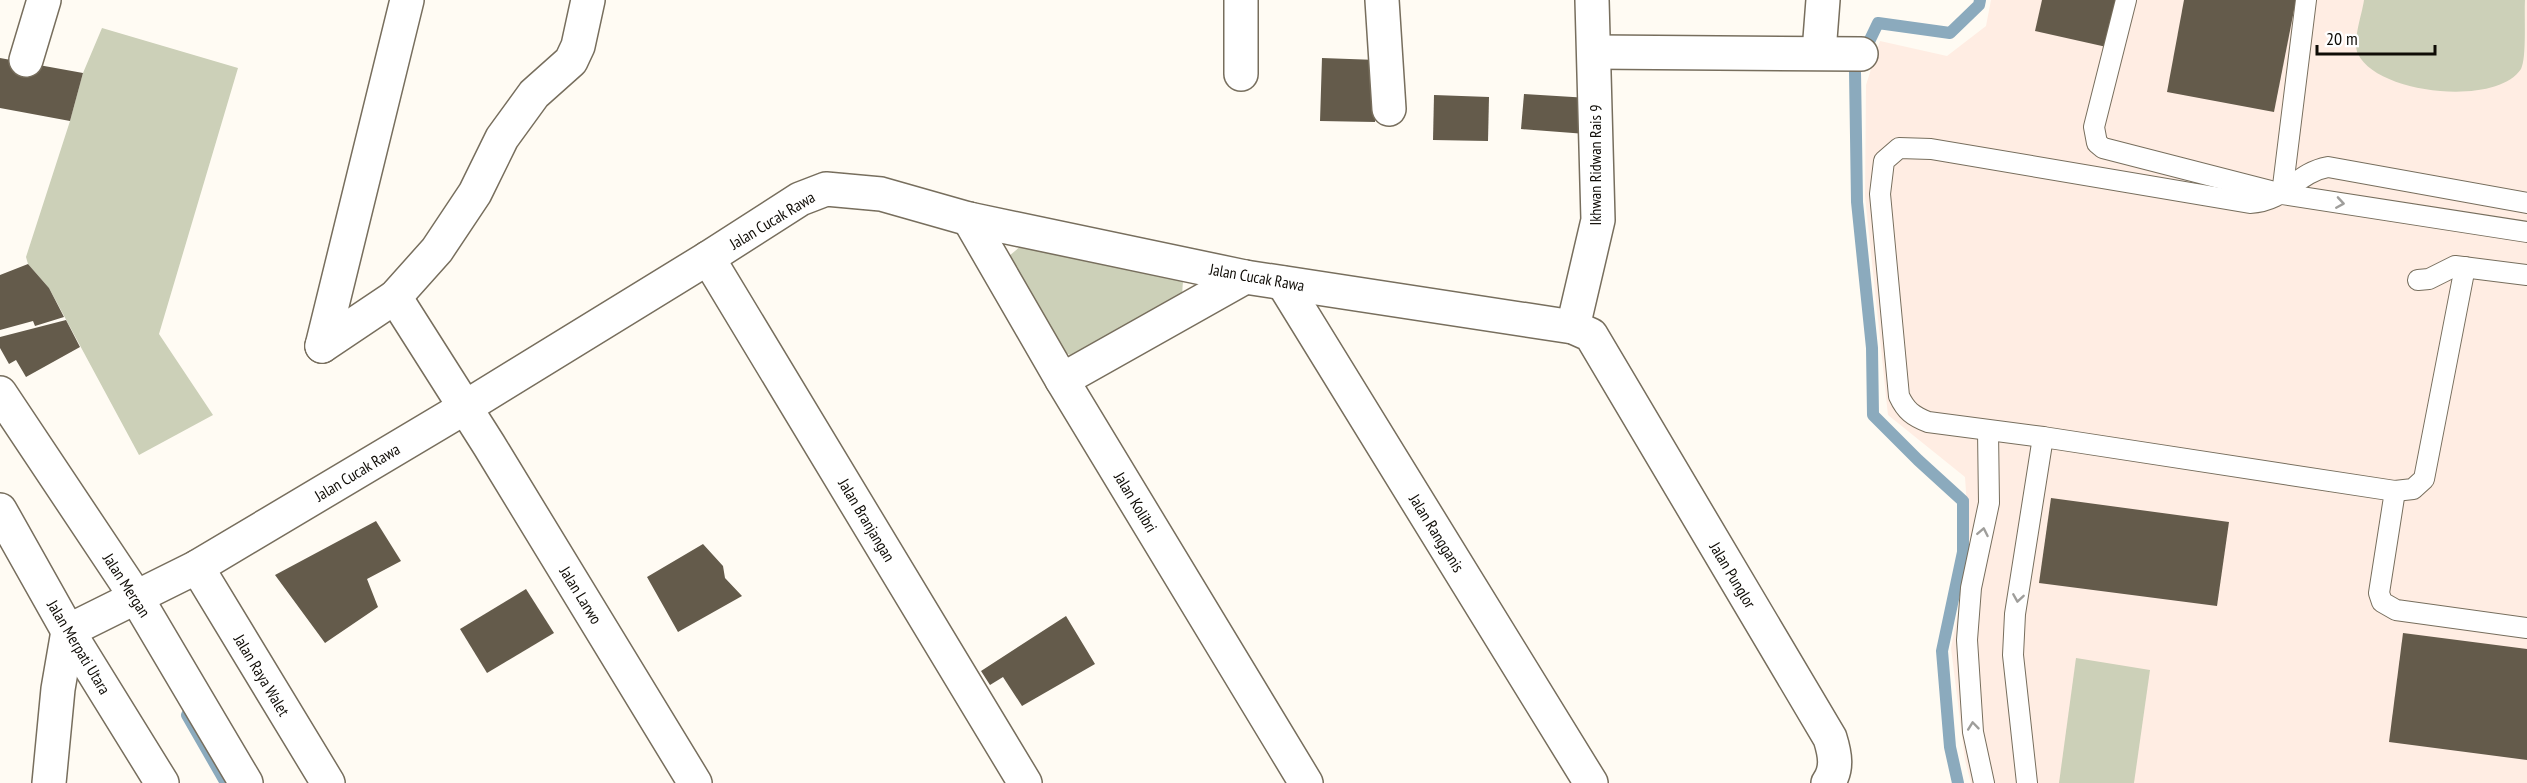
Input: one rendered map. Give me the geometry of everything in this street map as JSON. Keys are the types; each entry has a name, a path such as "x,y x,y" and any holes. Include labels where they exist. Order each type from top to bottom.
{"street":[{"path":"26,60 44,0"},
{"path":"407,0 322,346 396,297 437,250 476,193 502,138 534,94 571,61 578,46 588,0"},
{"path":"1241,0 1241,74"},
{"path":"1382,0 1389,109"},
{"name":"Ikhwan Ridwan Rais 9","path":"1573,327 1598,220 1592,0"},
{"path":"1819,52 1823,0"},
{"path":"1594,52 1861,54"},
{"name":"Jalan Cucak Rawa","path":"68,631 197,567 464,408 800,199 826,189 881,194 969,219 1245,277 1573,327 1591,334 1611,370"},
{"name":"Jalan Kolibri","path":"969,219 1062,380 1306,783"},
{"name":"Jalan Branjangan","path":"708,258 1025,783"},
{"path":"1062,380 1245,277"},
{"name":"Jalan Rangganis","path":"1283,283 1591,783"},
{"name":"Jalan Larwo","path":"396,297 695,783"},
{"name":"Jalan Punglor","path":"1611,370 1830,738 1835,754 1835,767 1828,783"},
{"name":"Jalan Mergan","path":"0,393 136,597 246,783"},
{"name":"Jalan Merpati Utara","path":"0,510 68,631 162,783"},
{"name":"Jalan Raya Walet","path":"197,567 328,783"},
{"path":"49,783 58,689 68,631"}],"lane":[{"path":"2126,0 2094,127 2097,143 2103,148 2282,194 2527,232"},
{"path":"2282,194 2306,0"},
{"path":"2465,267 2424,479 2413,489 2395,491 2043,436 1928,422 1905,410 1899,396 1880,194 1884,161 1899,148 1931,149 2250,203 2272,200 2308,173 2328,167 2527,203"},
{"path":"2418,280 2429,279 2456,266 2527,275"},
{"path":"1984,783 1973,732 1967,640 1971,588 1989,503 1988,431"},
{"path":"2026,783 2013,655 2015,614 2043,436"},
{"path":"2395,491 2379,593 2382,602 2396,610 2527,628"}],"shaded area":[{"path":"1991,0 2527,0 2527,783 1971,783 1965,760 1951,648 1970,551 1965,477 1888,415 1865,196 1866,85 1880,41 1947,56 1986,26"}],"green space":[{"path":"2364,0 2525,0 2525,46 2521,69 2508,81 2488,88 2463,92 2437,91 2388,79 2369,68 2356,49"},
{"path":"102,28 238,68 159,334 213,415 139,455 49,288 28,264 26,257 83,73"},
{"path":"1022,245 1183,281 1182,295 1072,356 1066,353 1009,265 1009,256"},
{"path":"2076,658 2150,670 2134,783 2059,783"}],"building":[{"path":"2042,0 2122,0 2111,48 2035,31"},
{"path":"2184,0 2296,0 2274,112 2167,92"},
{"path":"0,58 83,73 70,121 0,108"},
{"path":"1322,58 1377,60 1375,122 1320,121"},
{"path":"1524,94 1589,98 1586,134 1521,129"},
{"path":"1434,95 1489,97 1488,141 1433,140"},
{"path":"28,264 49,288 64,317 35,326 33,321 0,330 0,275"},
{"path":"66,320 80,347 26,377 16,360 9,364 0,348 0,337"},
{"path":"2051,498 2229,522 2217,606 2039,583"},
{"path":"376,521 401,561 367,579 378,607 325,643 275,575"},
{"path":"703,544 723,566 725,578 742,596 678,632 647,577"},
{"path":"526,589 554,633 487,673 460,629"},
{"path":"1066,616 1095,664 1022,706 1003,677 990,685 981,671"},
{"path":"2403,633 2527,649 2527,760 2389,742"}],"waterway":[{"path":"1958,783 1950,747 1942,651 1963,552 1963,501 1873,415 1872,348 1857,202 1855,71 1878,23 1950,33 1979,5 1980,0"},
{"path":"187,715 226,783"}]}
